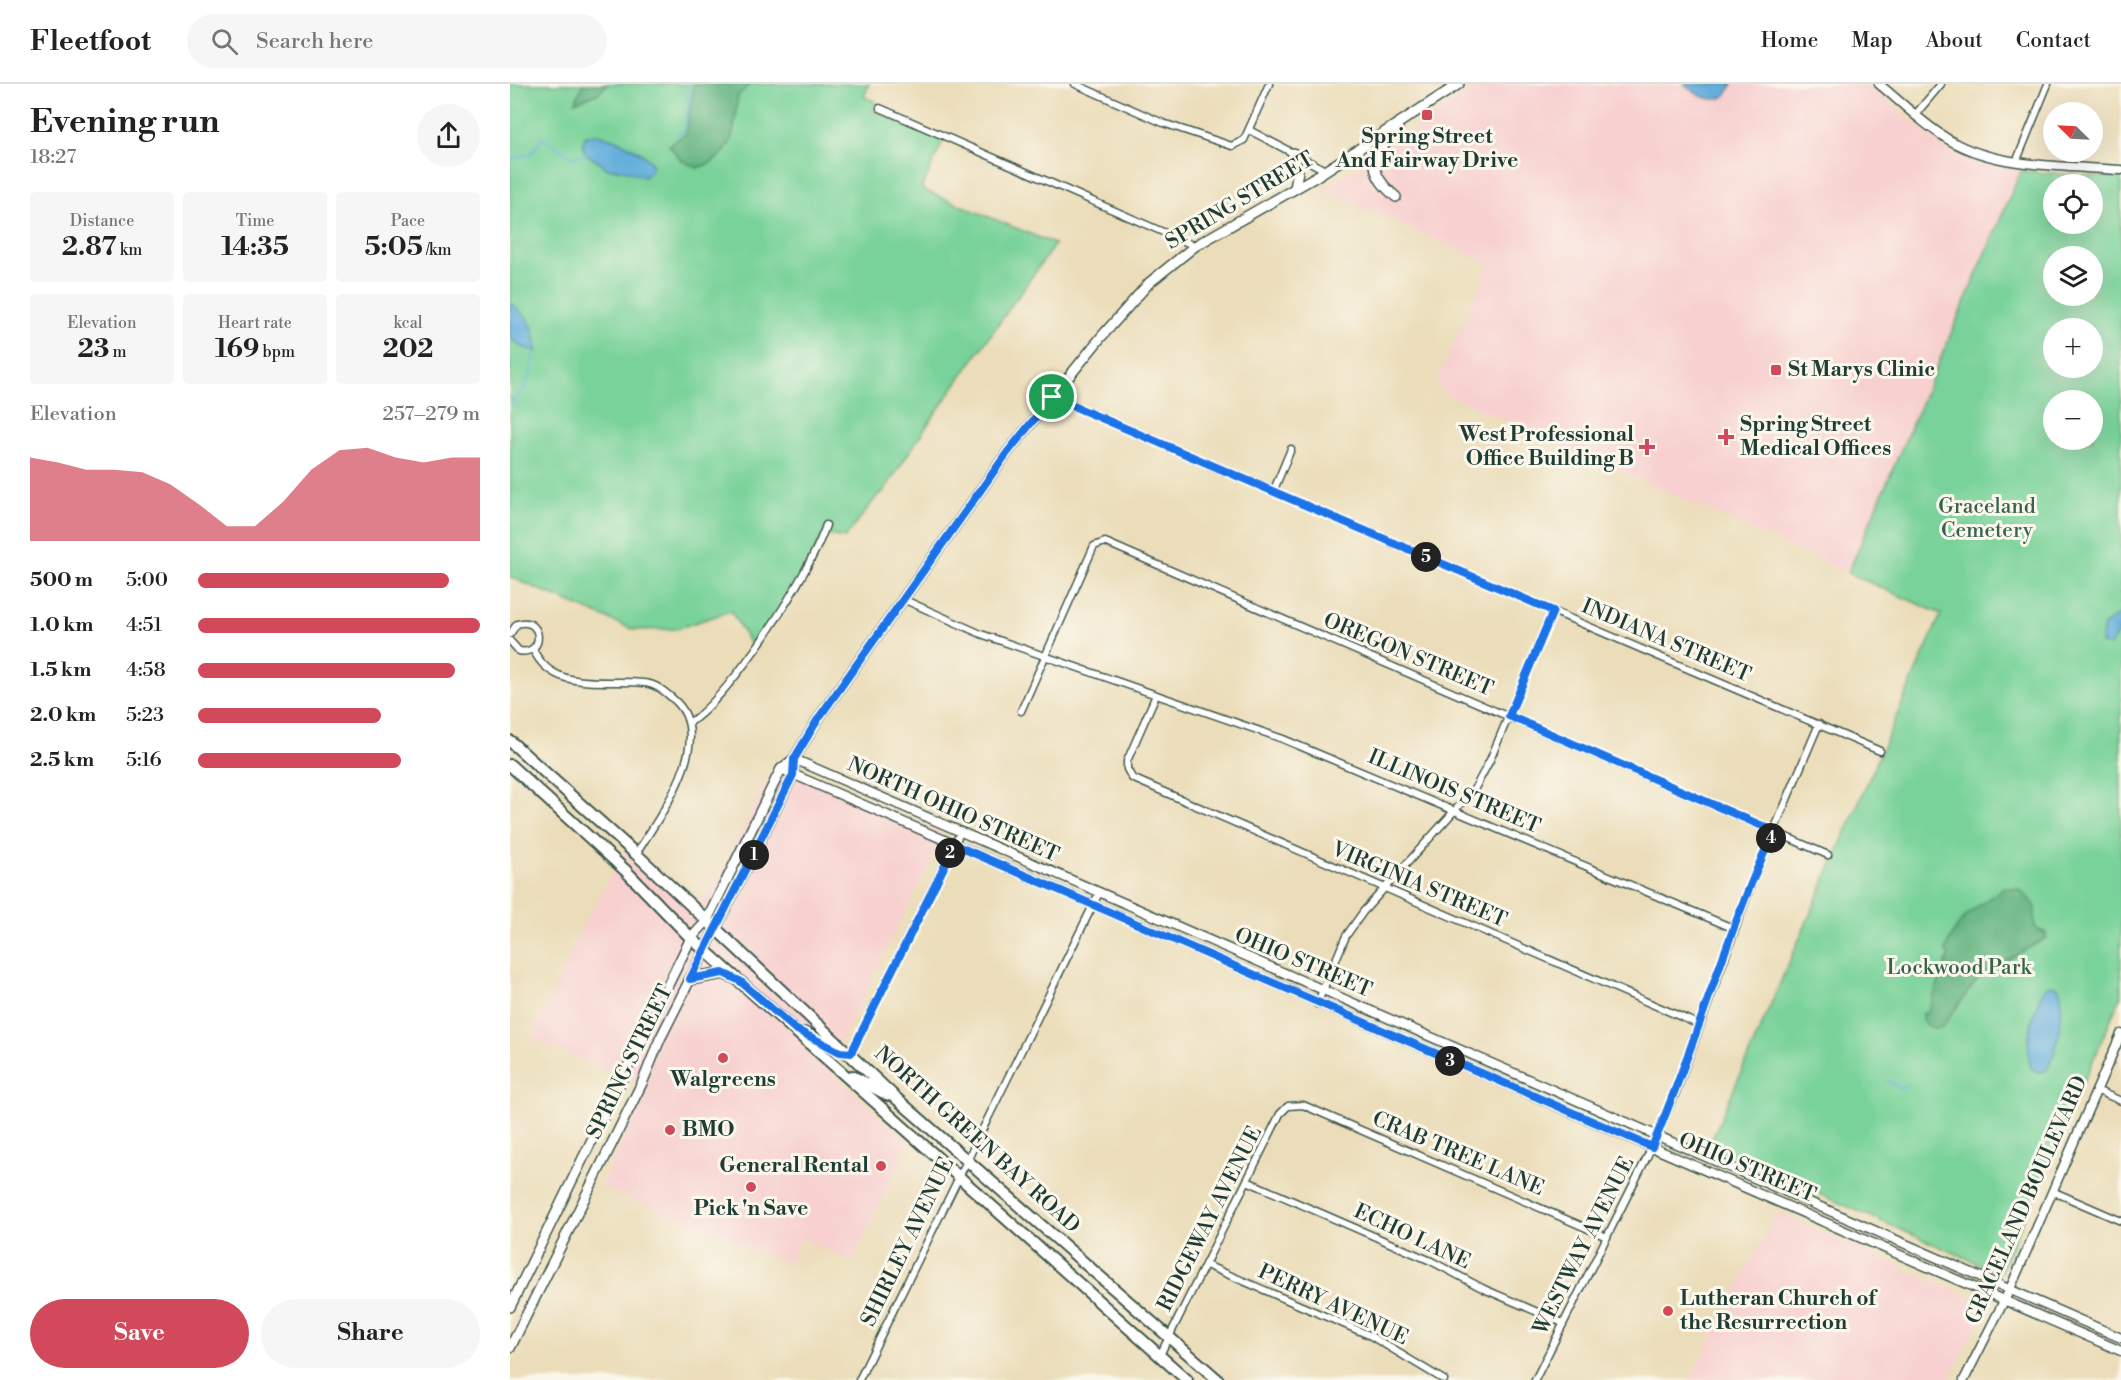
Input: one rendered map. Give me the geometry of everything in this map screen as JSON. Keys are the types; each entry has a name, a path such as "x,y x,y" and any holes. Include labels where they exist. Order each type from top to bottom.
{"main road":[{"name":"SPRING STREET","path":"510,1307 691,938 706,922 781,769 794,759 818,719 905,600 1007,453 1149,283 1196,246 1325,170 1459,84"},
{"path":"1396,197 1377,177 1374,164 1381,148 1412,116"},
{"path":"1293,153 1298,171 1294,188"},
{"name":"NORTH GREEN BAY ROAD","path":"510,741 636,854 716,932 851,1053 897,1099 1218,1380"},
{"name":"SPRING STREET","path":"510,1348 647,1073 660,1039 716,932 793,775 794,759"},
{"name":"NORTH GREEN BAY ROAD","path":"510,765 625,870 691,938 1186,1380"},
{"path":"690,979 723,973 740,981"},
{"path":"795,1029 840,1052 851,1053"},
{"path":"843,1074 859,1078 897,1099"},
{"path":"537,1254 553,1262"}],"street":[{"path":"1075,84 1163,123 1227,145 1241,143 1269,84"},
{"path":"1879,84 1915,115 1960,146 1988,156 2121,170"},
{"path":"1915,115 1941,84"},
{"path":"2017,160 2048,84"},
{"path":"880,108 1196,246"},
{"path":"1249,130 1325,170"},
{"name":"INDIANA STREET","path":"1052,397 1880,751"},
{"path":"1273,492 1290,449"},
{"path":"689,723 703,715 721,697 779,612 808,563 826,525"},
{"name":"OREGON STREET","path":"1046,656 1094,546 1100,542 1107,543 1828,855"},
{"name":"ILLINOIS STREET","path":"905,600 981,634 1283,739 1457,810 1735,929"},
{"path":"1317,1004 1354,924 1384,888 1470,796 1484,774 1553,611"},
{"path":"510,634 517,624 531,624 539,636 533,649"},
{"path":"510,641 519,651 533,649"},
{"path":"533,649 545,666 567,679 579,682 647,683 659,687 678,703 689,723 688,754 680,780 636,854"},
{"path":"1020,711 1046,656"},
{"name":"VIRGINIA STREET","path":"1156,695 1127,761 1127,771 1132,778 1700,1025"},
{"name":"WESTWAY AVENUE","path":"1535,1380 1652,1147 1735,929 1819,724"},
{"name":"NORTH OHIO STREET","path":"794,759 1099,893"},
{"name":"NORTH OHIO STREET","path":"781,769 1094,905"},
{"path":"833,792 839,779"},
{"path":"874,810 877,796"},
{"path":"851,1053 960,833"},
{"name":"SHIRLEY AVENUE","path":"859,1380 1099,893"},
{"name":"OHIO STREET","path":"1099,893 2120,1336"},
{"name":"OHIO STREET","path":"1094,905 1317,1004 2118,1349"},
{"path":"1176,941 1181,930"},
{"path":"1247,973 1252,961"},
{"name":"GRACELAND BOULEVARD","path":"1964,1380 2010,1289 2121,1034"},
{"path":"1429,1052 1435,1039"},
{"path":"1529,1095 1535,1082"},
{"path":"2096,1090 2121,1101"},
{"name":"RIDGEWAY AVENUE","path":"1160,1355 1280,1114 1288,1106 1295,1104"},
{"name":"CRAB TREE LANE","path":"1295,1104 1314,1109 1607,1237"},
{"name":"ECHO LANE","path":"1247,1181 1431,1261 1484,1289 1563,1323"},
{"path":"2052,1191 2121,1221"},
{"path":"1879,1246 1884,1234"},
{"name":"PERRY AVENUE","path":"1206,1265 1369,1335 1444,1380"},
{"path":"2118,1349 2120,1336"}],"shaded area":[{"path":"1480,84 1866,84 1946,149 1968,159 2021,171 1848,573 1443,393 1436,383 1489,264 1322,189 1393,145 1449,103"},
{"path":"778,764 945,833 827,1069 909,1142 852,1262 802,1238 789,1264 600,1186 648,1088 532,1039 582,928 630,842 688,896 704,899 714,885 765,783"},
{"path":"1776,1212 1983,1303 1984,1308 1949,1380 1690,1380"}],"green space":[{"path":"510,84 869,84 864,97 876,102 873,111 892,116 944,139 921,189 1055,244 932,418 883,492 878,495 845,538 823,534 808,563 753,649 731,611 676,629 634,630 510,577"},
{"path":"583,84 608,84 597,94 575,102"},
{"path":"694,84 750,84 738,96 731,141 726,149 720,157 697,168 681,160 669,145 686,133"},
{"name":"Lockwood Park","path":"2021,171 2064,174 2043,174 2043,234 2103,234 2103,177 2121,178 2121,996 2000,1273 1709,1146 1941,614 1848,573"},
{"path":"2004,887 2019,889 2035,905 2035,928 2046,933 2046,938 1980,976 1942,1027 1929,1026 1922,1021 1922,1013 1927,1014 1949,955 1945,951 1950,939 1968,914"}],"water":[{"path":"1684,84 1733,84 1724,97 1713,99 1698,94"},
{"path":"596,134 619,141 643,155 653,166 649,173 644,177 630,171 606,168 589,156 583,148 583,143 585,137"},
{"path":"510,303 522,312 530,323 535,336 536,351 522,347 510,338"},
{"path":"2121,613 2121,627 2110,646 2101,644 2104,625"},
{"path":"2050,985 2058,987 2061,994 2060,1029 2054,1053 2046,1071 2038,1072 2031,1068 2029,1038 2040,997 2044,988"}],"waterway":[{"path":"676,135 685,130 689,103 687,84"},
{"path":"510,159 531,154 542,138 572,157 584,155"},
{"path":"510,403 525,387 532,365 533,350"},
{"path":"1887,1081 1901,1088 1905,1086"}],"place":[{"name":"Spring Street And Fairway Drive","path":"1427,115"},
{"name":"St Marys Clinic","path":"1776,370"},
{"name":"Spring Street Medical Offices","path":"1726,437"},
{"name":"West Professional Office Building B","path":"1647,447"},
{"name":"Walgreens","path":"723,1058"},
{"name":"BMO","path":"670,1130"},
{"name":"General Rental","path":"881,1166"},
{"name":"Pick 'n Save","path":"751,1187"},
{"name":"Lutheran Church of the Resurrection","path":"1668,1311"}],"route":[{"path":"1052,397 1553,611 1509,716 1774,831 1755,875 1675,1095 1652,1147 1317,1004 955,845 851,1053 840,1052 795,1029 740,981 723,973 690,979 716,932 793,775 794,759 818,719 905,600 985,483 1052,397"}],"park label":[{"name":"Graceland Cemetery","path":"1987,519"}]}
